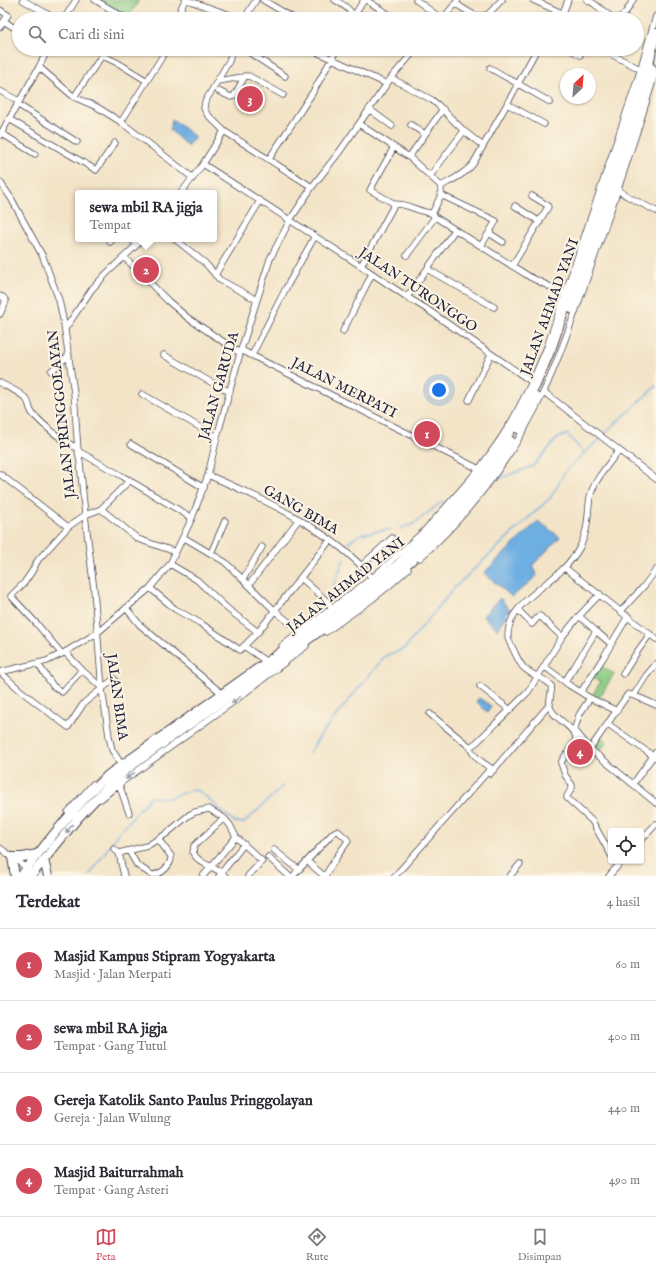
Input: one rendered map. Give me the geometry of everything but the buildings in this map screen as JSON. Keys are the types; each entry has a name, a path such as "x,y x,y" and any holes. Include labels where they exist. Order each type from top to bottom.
{"highway":[{"name":"JALAN AHMAD YANI","path":"21,876 27,868 40,857 95,799 126,770 254,669 338,611 397,565 450,512 493,459 536,385 552,347 650,59 656,33"},
{"name":"JALAN AHMAD YANI","path":"31,876 46,843 85,798 109,774 181,726 229,698 396,574 426,546 453,517 496,465 541,388 561,342 615,183 656,55"},
{"path":"15,876 12,857 40,857 48,876"}],"street":[{"path":"23,0 44,12"},
{"path":"68,12 76,0"},
{"path":"95,0 113,12"},
{"path":"180,12 186,0 222,12"},
{"path":"248,12 256,0"},
{"path":"264,0 283,12"},
{"path":"335,0 351,12"},
{"path":"357,12 365,0 385,12"},
{"path":"416,0 433,12"},
{"path":"490,12 502,0"},
{"path":"533,0 561,12"},
{"path":"563,12 568,0"},
{"path":"587,0 605,12"},
{"path":"626,12 633,0"},
{"path":"449,12 457,2 472,12"},
{"path":"0,10 8,15 0,27"},
{"path":"644,56 656,16"},
{"path":"4,21 12,27"},
{"path":"35,154 0,134 44,56"},
{"path":"74,97 103,56 118,63 147,81"},
{"path":"121,122 163,56"},
{"path":"231,56 215,90 205,102 204,108 207,114 224,131 312,187"},
{"path":"255,56 286,76"},
{"path":"325,56 386,84"},
{"path":"269,159 313,92 334,56"},
{"name":"JALAN GARUDA","path":"0,672 38,664 63,653 97,633 150,588 170,564 192,518 204,488 241,352 270,259 290,220 312,187 340,151 386,84 410,56"},
{"path":"441,186 469,169 533,56"},
{"path":"615,56 640,69"},
{"path":"46,843 52,830 72,806 96,782 120,762 219,691 254,669 372,578 423,532 479,469 512,421 532,382 547,347 644,56"},
{"path":"39,66 74,97 97,107 121,122 193,178"},
{"path":"490,68 519,83 550,102"},
{"path":"95,799 102,799 119,784 233,702 310,642 390,585 440,540 497,472 512,450 544,392 561,342 618,190 656,71"},
{"path":"218,81 245,76 252,77 283,95"},
{"path":"215,90 231,97 234,96 245,76"},
{"path":"391,78 432,100 464,131 483,146"},
{"path":"375,80 379,86 380,93"},
{"path":"0,91 77,142"},
{"path":"507,104 544,124"},
{"path":"369,109 392,126"},
{"path":"409,157 442,109"},
{"path":"9,119 96,170 115,143"},
{"path":"358,124 409,157 441,186 441,195 434,215 407,255"},
{"path":"411,125 425,134"},
{"path":"183,190 203,164 224,131"},
{"path":"430,176 464,131"},
{"path":"394,146 369,193 395,204 401,204 424,213 434,215 455,230 530,277 565,294"},
{"name":"JALAN TURONGGO","path":"203,164 425,308 532,382"},
{"name":"JALAN PRINGGOLAYAN","path":"0,182 11,198 43,257 59,300 65,329 75,400 78,450 94,590 97,633"},
{"path":"618,190 656,211"},
{"path":"441,195 496,221 481,246"},
{"path":"512,266 547,210 548,206 532,196"},
{"path":"215,275 260,201"},
{"path":"361,266 395,204"},
{"path":"515,206 540,222"},
{"path":"407,297 455,230"},
{"path":"489,233 503,242"},
{"path":"252,355 286,288 315,236"},
{"path":"134,242 137,245"},
{"path":"65,329 92,289 140,242"},
{"path":"179,242 205,263 215,275 231,286 257,300"},
{"name":"JALAN MERPATI","path":"124,257 168,301 188,318 241,352 252,355 479,469"},
{"path":"427,269 494,307"},
{"path":"342,331 372,274"},
{"path":"0,296 6,301 0,314"},
{"path":"469,400 491,354"},
{"path":"51,370 69,355"},
{"path":"164,355 230,392"},
{"path":"0,383 24,397 27,400 29,409 33,415 63,440 192,518"},
{"path":"544,392 656,479"},
{"path":"142,394 217,437"},
{"path":"131,444 204,488"},
{"path":"619,450 600,477 590,496 587,528 574,556 565,568 539,588 518,610 512,618 508,636 524,668 551,685 552,690 550,704 553,714 574,729 581,740 590,749 656,803"},
{"path":"0,474 68,528"},
{"name":"GANG BIMA","path":"208,475 273,505 299,519 347,553 372,578"},
{"path":"101,688 63,653 10,596 24,583 38,560 68,528 85,515 101,509 130,480"},
{"path":"101,509 138,539 176,552"},
{"path":"249,585 299,519"},
{"path":"211,553 225,521"},
{"path":"183,537 225,562 274,610 301,632"},
{"path":"361,566 392,538"},
{"path":"242,648 258,632 330,540"},
{"path":"243,579 262,547"},
{"path":"170,564 197,580 229,610 258,632"},
{"path":"565,568 621,610 656,639"},
{"path":"621,610 644,586 656,570"},
{"path":"301,578 328,602 332,608"},
{"path":"150,588 175,609 264,660"},
{"path":"470,747 528,692 562,637 600,594"},
{"path":"126,608 146,630 219,691"},
{"path":"518,610 532,624 538,616 540,616 562,637"},
{"path":"579,616 611,644"},
{"path":"581,692 628,616"},
{"path":"565,681 576,666 596,631"},
{"name":"JALAN BIMA","path":"97,633 101,688 108,736 112,750 120,762"},
{"path":"624,674 650,634"},
{"path":"38,664 53,686 62,692 82,670"},
{"path":"634,695 646,676 656,664"},
{"path":"544,666 590,698 617,711"},
{"path":"0,672 21,691 68,727 81,707 114,678"},
{"path":"480,686 510,710"},
{"path":"590,749 628,694 634,695 656,705"},
{"path":"590,698 579,715 574,729 576,742 567,752 561,763 564,775 572,785 567,798 592,821 608,848"},
{"path":"477,784 480,784 489,775 550,704"},
{"path":"395,876 491,768 477,757 470,747 430,714"},
{"path":"608,724 655,756 633,784"},
{"path":"119,784 129,813"},
{"path":"119,853 147,846 166,834 189,815 209,809 224,818 230,825 236,837 262,861 248,876"},
{"path":"224,818 194,848 193,853 196,858 222,875 244,844"},
{"path":"644,837 656,824"},
{"path":"293,876 298,869 335,832 338,832 347,839 347,843 324,876 307,861"},
{"path":"203,876 236,837"},
{"path":"129,851 136,864 152,875 157,875 170,864 171,859 171,856 158,839"},
{"path":"114,849 119,853 124,876"},
{"path":"1,850 27,868"},
{"path":"274,850 298,869"},
{"path":"268,857 289,876"},
{"path":"510,876 520,864"},
{"path":"614,864 616,868"},
{"path":"609,876 619,864"}],"green space":[{"path":"100,0 139,0 132,12 120,12"},
{"path":"601,666 614,674 599,698 593,694 600,682 593,678"},
{"path":"601,737 607,742 599,752 593,748"}],"water":[{"path":"172,119 195,137 187,146 170,130"},
{"path":"538,521 560,537 533,565 537,576 512,597 484,573"},
{"path":"500,598 509,609 498,630 483,616"},
{"path":"479,698 491,706 487,712 476,701"}],"waterway":[{"path":"603,435 656,386"},
{"path":"493,481 533,466 557,439 567,434 584,453"},
{"path":"309,753 322,733 385,656 404,649 455,587 551,497 566,470 601,438"},
{"path":"401,528 412,525 443,501"},
{"path":"346,544 360,534 391,529"},
{"path":"333,587 345,556"},
{"path":"89,876 116,836 150,797 169,798 191,790 199,791 235,822 244,823 283,786"}],"place":[{"name":"Gereja Katolik Santo Paulus Pringgolayan","path":"250,99"},
{"name":"sewa mbil RA jigja","path":"146,270"},
{"name":"Masjid Kampus Stipram Yogyakarta","path":"427,434"},
{"name":"Masjid Baiturrahmah","path":"580,752"}]}
